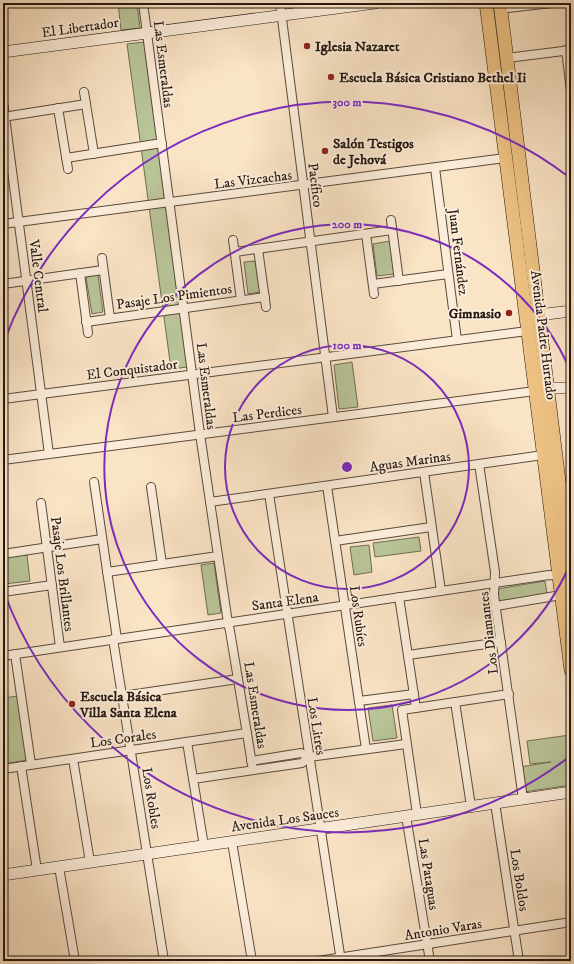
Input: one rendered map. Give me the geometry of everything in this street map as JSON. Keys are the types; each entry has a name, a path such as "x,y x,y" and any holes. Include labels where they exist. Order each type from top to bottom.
{"main road":[{"name":"Avenida Padre Hurtado","path":"486,3 505,158 531,316 541,389 543,455 568,577"},
{"name":"Avenida Padre Hurtado","path":"500,6 508,58 531,316 527,331 565,487 568,577 561,595 571,670"}],"street":[{"name":"Las Esmeraldas","path":"143,3 200,434 228,622 253,770"},
{"name":"Pacífico","path":"280,3 333,417"},
{"name":"El Libertador","path":"3,52 375,3"},
{"path":"500,6 552,3"},
{"path":"508,58 569,50 571,91"},
{"path":"84,92 94,154"},
{"name":"Valle Central","path":"3,102 48,454"},
{"path":"4,117 86,104"},
{"path":"58,108 68,169"},
{"path":"66,158 162,143"},
{"name":"Las Vizcachas","path":"3,224 505,158"},
{"name":"Juan Fernández","path":"435,168 457,340"},
{"path":"391,220 399,280"},
{"path":"235,252 392,230"},
{"path":"366,234 374,294"},
{"name":"Pasaje Los Pimientos","path":"233,240 241,300"},
{"path":"258,249 266,307"},
{"name":"Pasaje Los Pimientos","path":"102,258 110,318"},
{"path":"3,284 103,270"},
{"path":"80,274 88,333"},
{"path":"373,284 448,274"},
{"name":"Pasaje Los Pimientos","path":"86,322 265,297"},
{"path":"531,316 571,311"},
{"name":"El Conquistador","path":"3,399 527,331"},
{"path":"541,389 571,388"},
{"name":"Las Perdices","path":"3,460 541,389"},
{"name":"Aguas Marinas","path":"210,502 543,455"},
{"name":"Los Diamantes","path":"479,464 495,572 494,595 523,799"},
{"path":"424,472 441,591"},
{"name":"Los Robles","path":"94,482 108,572 122,696 164,961"},
{"name":"Los Rubíes","path":"327,486 366,749"},
{"path":"151,487 162,564"},
{"name":"Los Litres","path":"269,494 340,959"},
{"name":"Pasaje Los Brillantes","path":"41,503 60,647"},
{"path":"335,541 431,527"},
{"path":"3,554 102,539"},
{"path":"108,572 218,556"},
{"name":"Santa Elena","path":"3,656 549,575 568,577"},
{"path":"3,592 52,585"},
{"path":"496,606 561,595"},
{"path":"399,597 416,708 508,694"},
{"path":"408,655 501,642"},
{"path":"15,654 31,764"},
{"path":"122,696 238,679"},
{"path":"359,701 414,694"},
{"path":"455,702 471,806"},
{"name":"Las Pataguas","path":"416,708 402,710 412,815 430,961"},
{"name":"Los Corales","path":"3,769 247,733"},
{"path":"187,742 204,846"},
{"path":"193,779 302,763 309,757 406,744"},
{"path":"252,761 301,753 309,757"},
{"path":"73,758 90,862"},
{"path":"21,766 37,870"},
{"name":"Avenida Los Sauces","path":"3,875 571,792"},
{"name":"Los Boldos","path":"495,803 519,961"},
{"path":"232,842 252,961"},
{"path":"59,867 75,961"},
{"name":"Antonio Varas","path":"318,961 340,959 571,922"}],"green space":[{"path":"118,3 137,3 140,28 121,30"},
{"path":"144,42 188,367 171,369 127,44"},
{"path":"390,241 394,274 377,276 373,244"},
{"path":"255,261 260,292 248,294 244,262"},
{"path":"98,275 103,312 92,314 86,277"},
{"path":"352,362 358,407 339,409 334,365"},
{"path":"419,537 421,551 375,557 373,543"},
{"path":"369,545 372,572 354,575 350,547"},
{"path":"27,555 30,581 4,584 3,557"},
{"path":"214,563 221,613 208,615 201,565"},
{"path":"545,581 547,594 499,601 497,589"},
{"path":"18,696 28,760 3,764 3,698"},
{"path":"392,705 397,738 373,741 368,708"},
{"path":"570,735 571,785 524,792 520,767 551,762 530,764 527,741"}],"place":[{"name":"Iglesia Nazaret","path":"307,46"},
{"name":"Escuela Básica Cristiano Bethel Ii","path":"331,77"},
{"name":"Salón Testigos de Jehová","path":"325,151"},
{"name":"Gimnasio","path":"509,313"},
{"name":"Escuela Básica Villa Santa Elena","path":"72,704"}]}
